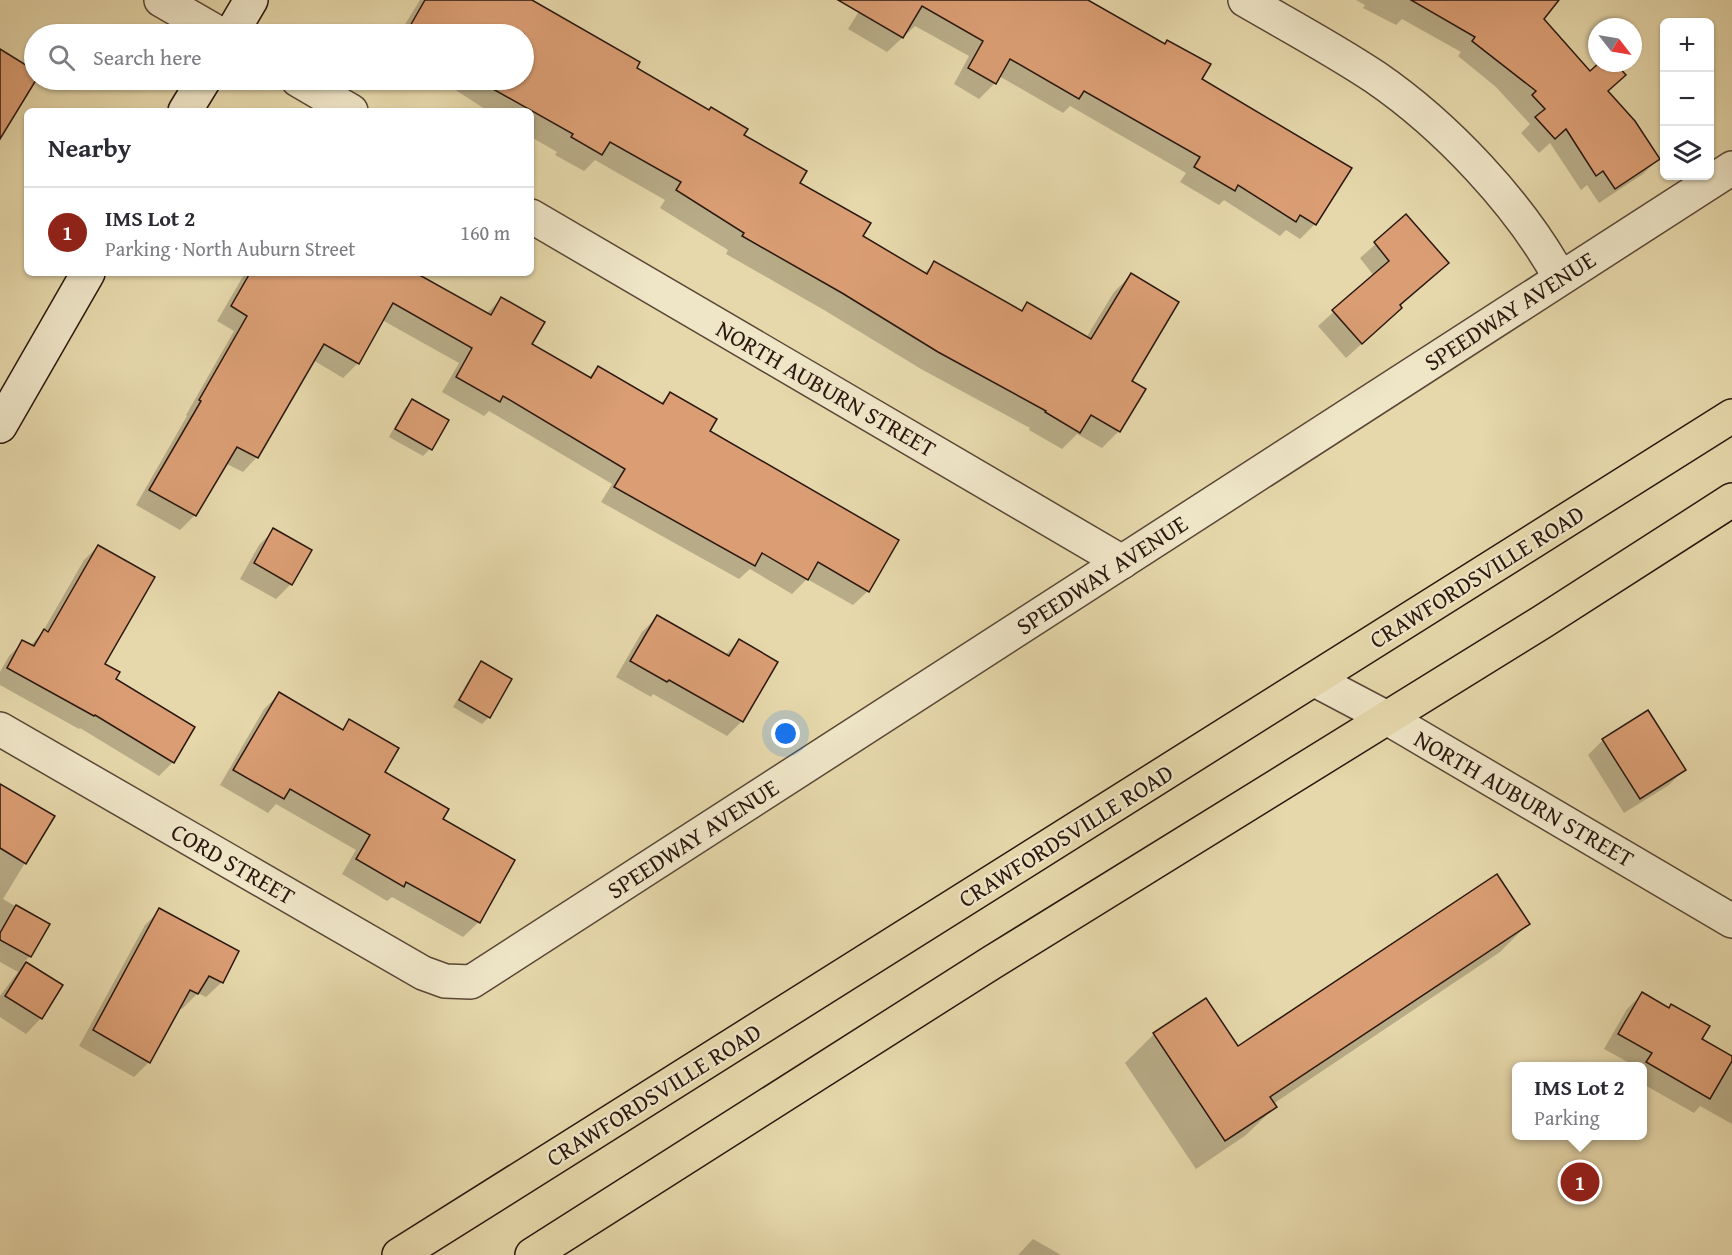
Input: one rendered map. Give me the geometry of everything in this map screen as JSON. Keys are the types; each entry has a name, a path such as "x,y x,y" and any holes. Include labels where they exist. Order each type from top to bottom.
{"main road":[{"name":"CRAWFORDSVILLE ROAD","path":"399,1255 1732,416"},
{"path":"532,1255 991,963 1542,622 1732,500"}],"street":[{"path":"161,0 203,24"},
{"path":"237,24 251,0"},
{"path":"1245,0 1376,78 1419,111 1474,164 1508,202 1544,250 1560,278"},
{"path":"187,108 198,90"},
{"path":"314,90 346,108"},
{"name":"SPEEDWAY AVENUE","path":"471,982 1732,168"},
{"name":"NORTH AUBURN STREET","path":"534,218 1122,562"},
{"path":"0,426 86,276"},
{"name":"NORTH AUBURN STREET","path":"1315,680 1387,718 1732,921"},
{"name":"CORD STREET","path":"0,729 423,973 446,981 471,982"}],"building":[{"path":"425,0 532,0 640,62 637,68 709,110 711,107 748,129 744,135 807,171 800,183 871,223 863,236 927,274 934,261 1022,311 1027,302 1091,339 1131,273 1179,302 1132,381 1146,389 1120,432 1091,415 1080,433 1046,411 938,352 842,293 742,236 744,233 676,190 681,182 610,142 602,155 571,137 573,134 534,112 534,108 527,108 495,90 534,90 534,24 411,24"},
{"path":"838,0 1088,0 1165,44 1167,40 1211,64 1202,79 1352,168 1316,225 1300,215 1296,222 1238,185 1235,191 1194,167 1200,157 1084,91 1079,99 1010,59 996,84 968,68 983,41 922,6 903,38"},
{"path":"1411,0 1559,0 1544,19 1588,69 1588,72 1623,72 1626,75 1608,91 1635,121 1660,159 1615,189 1603,171 1596,176 1566,129 1555,139 1535,117 1545,109 1532,95 1536,91 1472,41 1475,37"},
{"path":"0,49 24,64 24,90 30,90 0,139"},
{"path":"1406,214 1449,263 1400,305 1402,308 1362,344 1332,310 1389,261 1374,242"},
{"path":"248,276 421,276 491,315 501,297 545,322 532,344 591,378 598,366 663,404 670,392 717,419 710,431 899,540 869,592 818,562 808,580 762,553 755,566 614,487 625,469 503,396 500,402 456,377 472,348 393,303 359,364 324,344 258,458 237,447 196,516 149,490 247,316 231,306"},
{"path":"412,399 449,420 432,450 395,429"},
{"path":"273,528 312,550 292,585 254,563"},
{"path":"98,545 155,577 105,664 120,672 116,679 195,727 174,763 95,715 7,668 22,640 34,646 44,629 48,632"},
{"path":"657,615 729,656 739,639 778,662 743,722 669,680 667,682 630,661"},
{"path":"481,661 512,679 490,718 459,700"},
{"path":"279,692 343,730 349,719 399,748 385,772 449,809 443,819 515,860 480,923 406,882 404,887 356,859 370,835 290,789 284,799 233,770"},
{"path":"1648,710 1686,770 1640,799 1602,739"},
{"path":"0,784 55,816 26,864 0,848"},
{"path":"1497,874 1530,924 1270,1097 1277,1107 1225,1141 1153,1033 1206,998 1238,1046"},
{"path":"16,905 50,924 31,957 0,940 0,933"},
{"path":"159,908 239,951 223,983 209,976 198,994 190,990 150,1063 93,1030"},
{"path":"26,962 63,985 42,1019 5,996"},
{"path":"1642,992 1669,1008 1671,1004 1710,1026 1702,1039 1732,1056 1732,1061 1710,1099 1646,1062 1652,1053 1618,1034"}],"place":[{"name":"IMS Lot 2","path":"1580,1182"}]}
